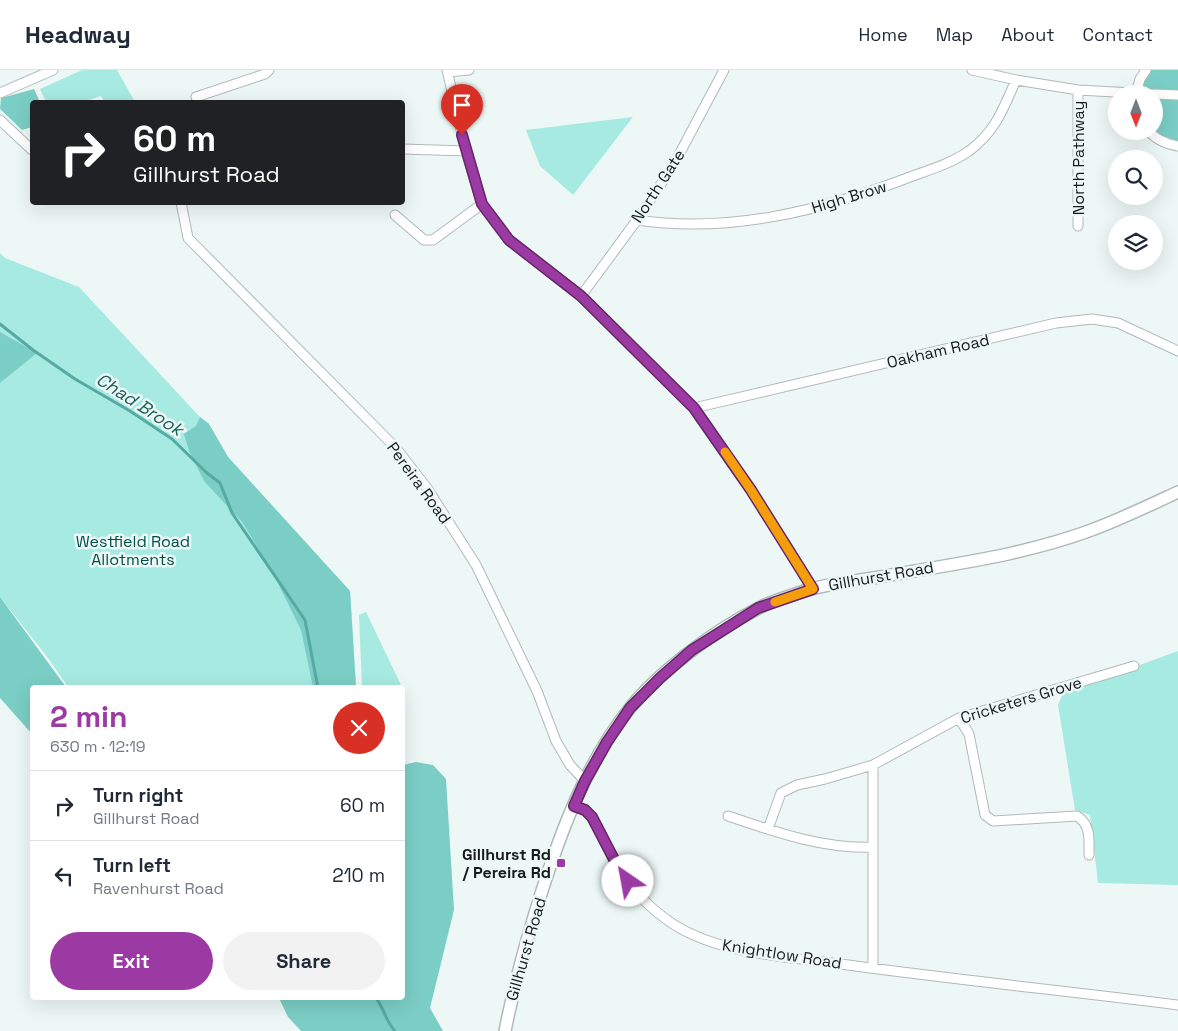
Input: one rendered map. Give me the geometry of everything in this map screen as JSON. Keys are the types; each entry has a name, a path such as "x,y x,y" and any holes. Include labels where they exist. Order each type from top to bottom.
{"street":[{"path":"0,93 53,70"},
{"path":"196,97 265,74 269,70"},
{"path":"469,70 447,71 466,151 482,204 509,240 581,296 694,408 751,490 813,589"},
{"name":"North Gate","path":"581,296 637,220 673,166 724,70"},
{"path":"972,70 1016,80 1078,90 1108,92"},
{"path":"1138,85 1146,70"},
{"name":"High Brow","path":"637,220 663,224 702,225 748,220 809,210 861,195 968,152 998,121 1016,80"},
{"name":"North Pathway","path":"1078,90 1078,226"},
{"path":"1163,94 1178,95"},
{"path":"0,120 30,148"},
{"path":"1160,140 1166,144 1178,146"},
{"path":"405,149 466,151"},
{"path":"395,215 424,240 433,240 482,204"},
{"name":"Pereira Road","path":"182,205 188,238 396,448 427,488 476,565 537,691 556,741 570,765 585,781"},
{"name":"Oakham Road","path":"694,408 1046,326 1092,319 1118,323 1178,351"},
{"name":"Gillhurst Road","path":"505,1031 511,998 528,938 559,841 585,781 607,742 630,708 692,650 758,608 813,589 1006,554 1058,541 1114,521 1178,492"},
{"name":"Cricketers Grove","path":"768,829 781,793 797,785 874,765 959,718 1134,666"},
{"path":"959,718 969,734 985,815 993,821 1077,816 1082,819 1089,829 1089,855"},
{"path":"873,968 874,765"},
{"name":"Knightlow Road","path":"574,806 585,810 592,817 619,869 637,893 654,909 673,924 700,938 730,949 1178,1005"},
{"path":"728,816 768,829 824,843 873,847"}],"green space":[{"path":"82,70 117,70 134,100 103,100 101,96 90,100 45,100 40,89"},
{"path":"633,117 573,195 540,166 526,130"},
{"name":"Westfield Road Allotments","path":"0,253 5,258 79,287 200,417 209,424 228,457 350,591 356,685 67,685 0,597"},
{"path":"366,612 401,685 362,685 359,615"},
{"path":"1178,651 1178,885 1098,883 1090,815 1075,810 1058,705 1063,693"}],"shaded area":[{"path":"1150,70 1178,70 1178,93 1163,93 1163,85 1142,85"},
{"path":"34,89 39,100 30,100 30,128 22,130 0,109 1,98"},
{"path":"1163,99 1178,100 1178,142 1163,136"},
{"path":"0,332 37,353 0,383"},
{"path":"200,417 209,424 228,457 350,591 356,685 313,685 301,630 272,571 242,522 204,481 189,451 184,434 196,426"},
{"path":"0,597 65,685 30,685 30,732 0,698"},
{"path":"416,762 433,765 446,779 454,910 430,1008 443,1031 301,1031 288,1017 280,1000 405,1000 405,765"}],"waterway":[{"name":"Chad Brook","path":"0,324 75,379 130,411 172,439 220,483 232,513 305,620 317,685"},
{"name":"Chad Brook","path":"377,1000 395,1031"}],"slow traffic":[{"path":"725,452 813,589 775,602"}],"place":[{"name":"Gillhurst Rd / Pereira Rd","path":"561,863"}],"route":[{"path":"462,135 482,204 509,240 581,296 694,408 751,490 813,589 758,608 714,634 692,650 630,708 607,742 585,781 574,806 585,810 592,817 619,869 628,881"}]}
